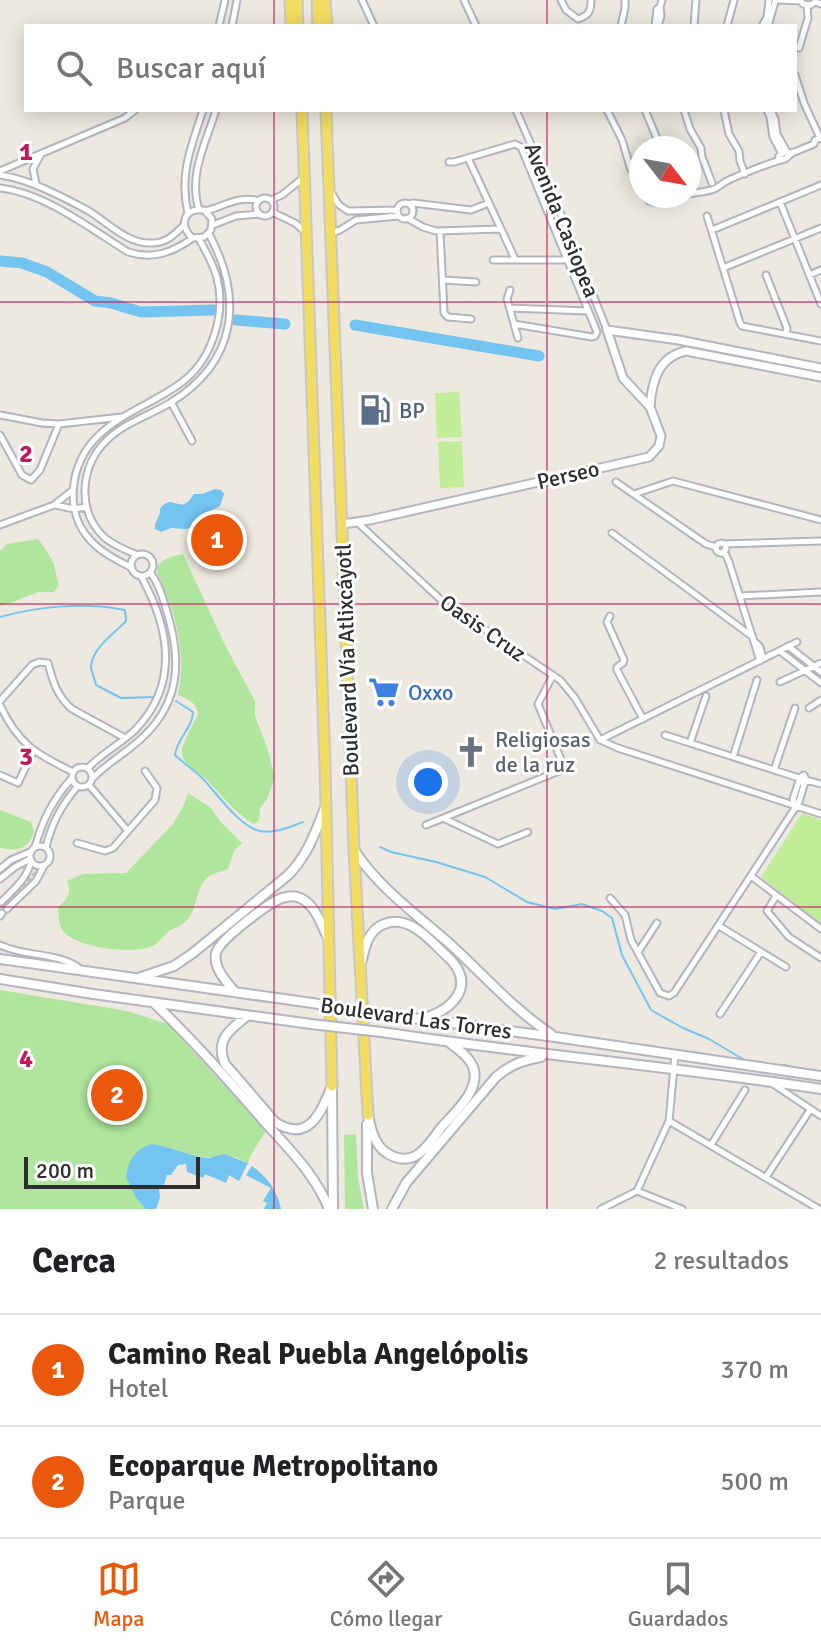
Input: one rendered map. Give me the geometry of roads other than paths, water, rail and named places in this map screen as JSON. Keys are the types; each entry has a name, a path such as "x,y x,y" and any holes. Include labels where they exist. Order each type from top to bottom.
{"main road":[{"path":"290,0 291,24"},
{"path":"297,0 298,24"},
{"path":"317,0 318,24"},
{"path":"325,0 327,24"},
{"name":"Boulevard Vía Atlixcáyotl","path":"302,112 325,807 332,1086 331,1209"},
{"name":"Boulevard Vía Atlixcáyotl","path":"326,112 354,850 368,1115 367,1173 373,1209"},
{"path":"137,978 174,966 193,953 297,867 309,848 325,807"},
{"path":"354,850 377,881 451,945 529,1020 555,1037"},
{"path":"235,992 219,971 216,950 226,938 272,903 289,896 305,901 328,938"},
{"path":"361,968 366,943 374,930 392,921 405,922 417,929 452,961 461,978 459,992 451,1005 423,1018"},
{"name":"Boulevard Las Torres","path":"0,959 821,1076"},
{"name":"Boulevard Las Torres","path":"0,979 247,1016 821,1089"},
{"path":"153,1002 193,1041 302,1164 331,1209"},
{"path":"247,1016 225,1036 222,1056 225,1064 275,1122 282,1127 296,1129 311,1125 332,1086"},
{"path":"368,1115 375,1138 392,1156 411,1158 422,1151 473,1086 473,1066 449,1042"},
{"path":"392,1209 406,1183 496,1077 525,1060 550,1055"}],"street":[{"path":"219,24 225,0"},
{"path":"232,24 237,0"},
{"path":"362,0 373,24"},
{"path":"464,0 475,24"},
{"path":"561,0 566,10 579,22 590,13 591,0"},
{"path":"621,24 625,0"},
{"path":"694,24 696,0"},
{"path":"728,24 734,0"},
{"path":"766,24 774,1 801,0 807,5 808,18 799,48"},
{"path":"807,5 817,2"},
{"path":"657,24 657,9 661,3"},
{"path":"701,190 716,189 785,155 818,144 815,140 821,138 797,81"},
{"path":"0,173 132,112"},
{"path":"0,173 36,184 88,210 134,241 161,242 172,237 184,225 188,214 184,190 186,167 202,112"},
{"path":"213,225 209,215 202,210 195,182 215,112"},
{"name":"Avenida Casiopea","path":"517,112 607,330"},
{"path":"608,112 622,140 629,164"},
{"path":"646,112 656,136"},
{"path":"685,112 712,183"},
{"path":"724,112 729,134 739,151 745,174"},
{"path":"770,112 785,155"},
{"path":"449,162 518,144 521,147 597,332 592,337 514,324"},
{"path":"36,184 33,169 41,153"},
{"path":"468,158 515,259"},
{"path":"188,214 233,201 271,200 304,177"},
{"path":"706,189 712,183 721,184"},
{"path":"712,230 821,185"},
{"path":"0,188 38,200 79,220 128,252 146,256 164,254 181,247 209,234 213,225 236,216 266,216 274,206 271,200"},
{"path":"329,190 339,205 348,211 398,213 427,229 501,229"},
{"path":"259,201 257,208 260,214"},
{"path":"780,202 821,304"},
{"path":"398,213 402,204 471,210 489,203"},
{"path":"407,218 413,210 409,204"},
{"path":"272,212 295,223 306,233"},
{"path":"331,233 356,220 398,213"},
{"path":"707,216 742,326 821,341"},
{"path":"132,568 90,541 78,523 73,490 80,458 99,434 185,380 197,368 213,339 220,298 217,277 196,238 185,230 184,225"},
{"path":"723,268 821,228"},
{"path":"440,231 445,316 471,319"},
{"path":"137,555 132,561 135,574 141,576 150,572 153,568 151,559 107,539 91,520 86,507 86,477 90,463 108,438 195,385 215,359 229,323 230,292 218,251 209,234"},
{"path":"493,260 569,260"},
{"path":"809,275 821,270"},
{"path":"766,275 787,328 786,334"},
{"path":"443,280 476,282"},
{"path":"510,290 507,299 518,338"},
{"path":"510,308 588,311"},
{"path":"607,330 679,340 821,368"},
{"name":"Perseo","path":"343,524 649,457 659,446 661,436 650,407 623,378 607,330"},
{"path":"650,407 651,387 659,370 676,353 686,351 821,377"},
{"path":"171,402 192,441"},
{"path":"145,403 151,413"},
{"path":"0,415 59,424 122,417"},
{"path":"89,421 99,434"},
{"path":"0,435 22,475 31,480 40,470 59,424"},
{"path":"634,494 673,481 821,520"},
{"path":"616,482 706,544 716,547 720,553 724,548 821,541"},
{"path":"0,525 54,505 73,490"},
{"path":"54,505 74,509 86,507"},
{"name":"Oasis Cruz","path":"356,522 440,599 568,687 600,740"},
{"path":"612,533 754,639"},
{"path":"724,548 762,660"},
{"path":"77,787 89,785 93,778 147,733 164,709 174,684 175,638 162,595 150,572"},
{"path":"1,902 25,877 46,813 77,768 88,768 126,739 159,696 166,670 162,628 141,576"},
{"path":"740,596 821,592"},
{"path":"610,616 607,622 624,660 617,670 643,719"},
{"path":"600,740 797,642"},
{"path":"788,646 821,672"},
{"path":"780,651 821,683"},
{"path":"77,787 72,776 33,752 12,729 0,703 32,665 48,663 54,686 64,702 126,739"},
{"path":"780,682 821,663"},
{"path":"426,825 559,771 562,762 538,704 553,675"},
{"path":"733,757 757,680"},
{"path":"690,743 706,696"},
{"path":"809,708 821,700"},
{"path":"774,770 795,708"},
{"path":"665,735 821,784"},
{"path":"600,740 821,814"},
{"path":"0,775 18,783 33,752"},
{"path":"88,768 93,778"},
{"path":"77,843 110,850 128,831 157,795 157,788 145,771"},
{"path":"610,898 625,915 631,940 660,993 669,996 674,993 799,802 802,780"},
{"path":"89,785 128,831"},
{"path":"46,847 57,813 77,787"},
{"path":"444,818 498,844 528,832"},
{"path":"0,869 41,845 51,855 36,881 3,913"},
{"path":"31,860 35,865 44,866"},
{"path":"0,879 31,860"},
{"path":"15,867 23,871 25,877"},
{"path":"751,876 821,929"},
{"path":"776,896 767,911 789,937 821,958"},
{"path":"638,953 657,923"},
{"path":"719,926 786,967"},
{"path":"0,945 61,959 82,970"},
{"path":"720,1014 761,952"},
{"path":"601,1209 637,1191 669,1121 675,1055"},
{"path":"769,1081 821,1116"},
{"path":"711,1145 745,1090"},
{"path":"766,1177 810,1110"},
{"path":"669,1121 819,1209"},
{"path":"637,1191 682,1209"}],"water":[{"path":"215,489 224,494 220,506 195,527 171,528 161,532 155,529 160,509 167,503 183,504 194,494"},
{"path":"152,1144 199,1157 224,1154 248,1163 239,1181 229,1175 226,1183 205,1174 203,1178 187,1172 186,1164 178,1165 171,1175 167,1175 163,1188 159,1188 160,1198 156,1209 146,1209 136,1198 126,1177 134,1156"},
{"path":"252,1166 271,1185 281,1209 264,1209 267,1203 263,1201 271,1188 246,1175"}],"waterway":[{"path":"0,261 22,263 47,272 95,301 141,312 213,310"},
{"path":"236,320 285,324"},
{"path":"355,325 539,356"},
{"path":"0,617 62,606 125,610 126,621 100,647 93,659 91,668 96,685 121,698 155,697"},
{"path":"176,701 193,712 175,755 201,777 237,817 252,828 265,832 303,822"},
{"path":"380,847 485,877 527,902 555,909 582,904 602,911 612,918 622,955 651,1010 746,1061"},
{"path":"775,1066 785,1065 796,1069"}],"tunnel":[{"path":"0,907 42,866"}],"place":[{"name":"BP","path":"375,410"},
{"name":"Camino Real Puebla Angelópolis","path":"217,540"},
{"name":"Oxxo","path":"384,692"},
{"name":"Religiosas de la ruz","path":"471,752"},
{"name":"Ecoparque Metropolitano","path":"117,1095"}]}
